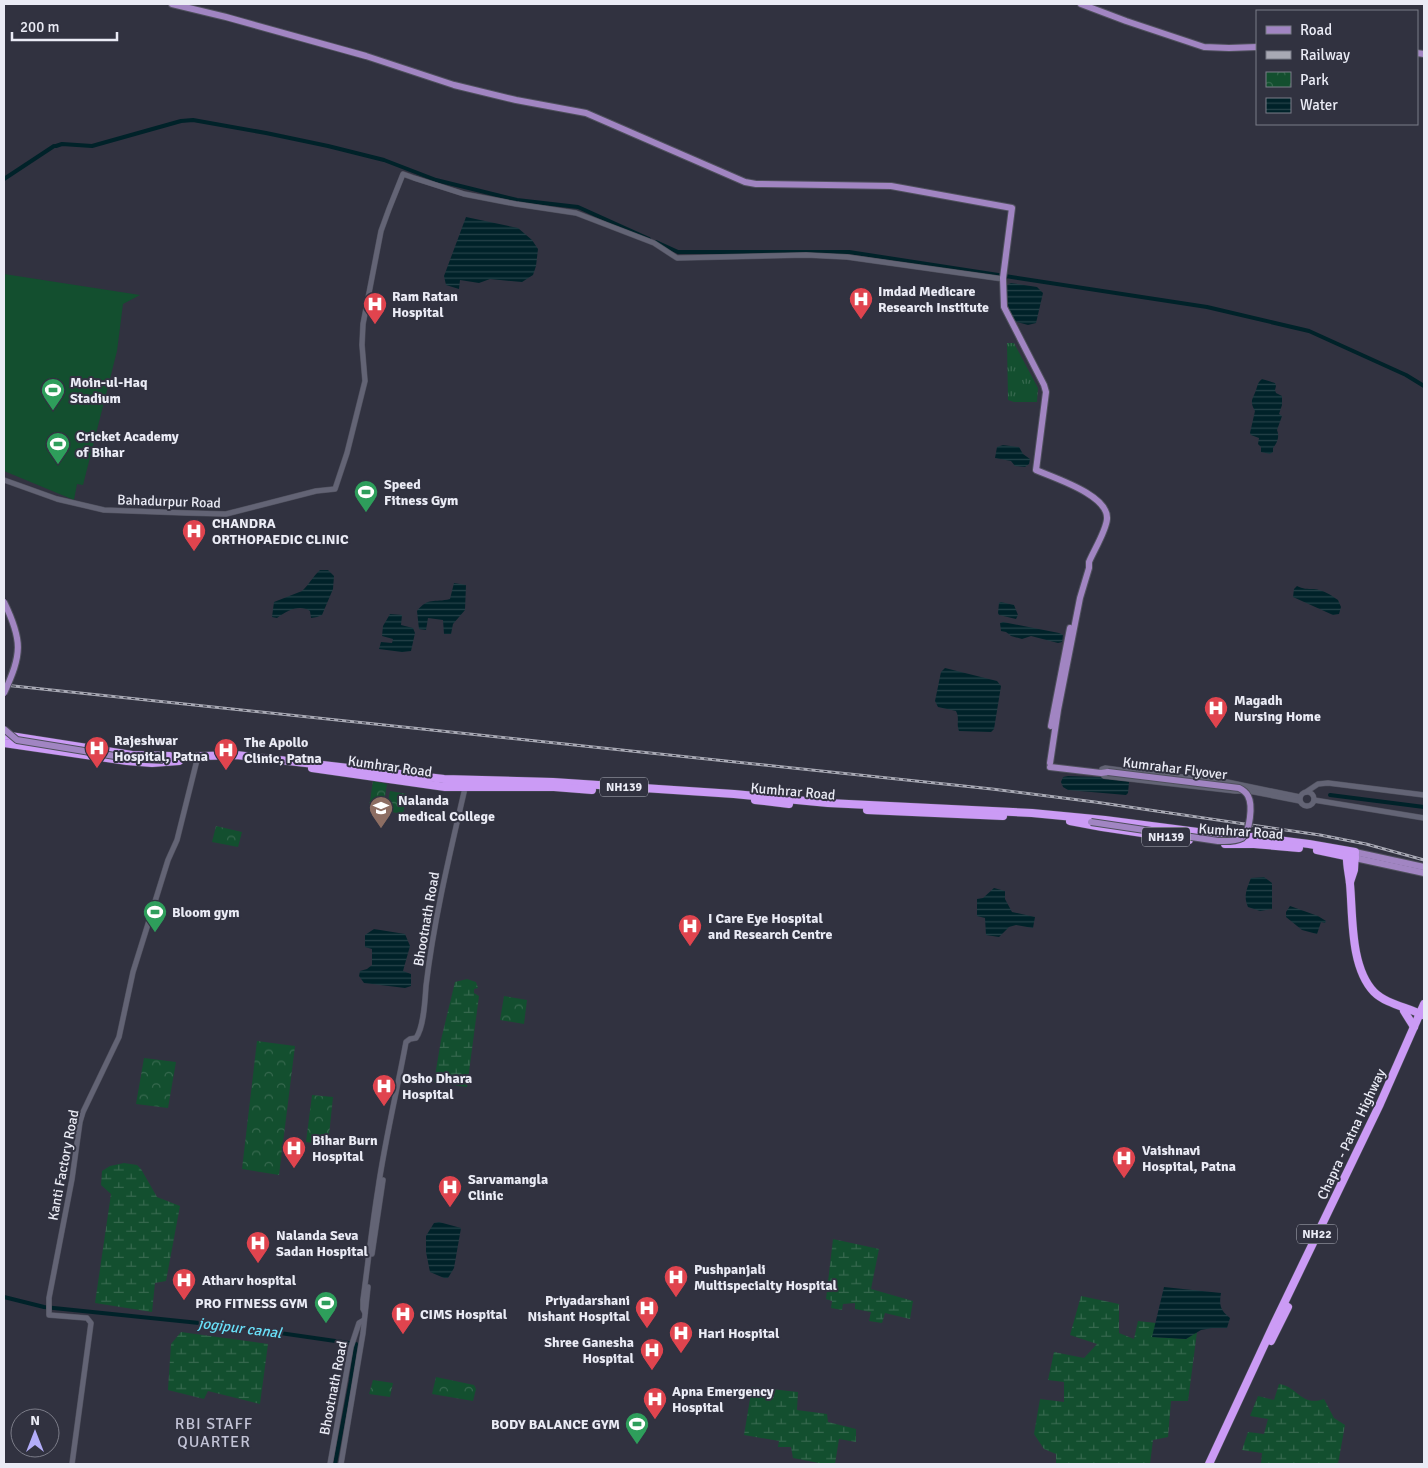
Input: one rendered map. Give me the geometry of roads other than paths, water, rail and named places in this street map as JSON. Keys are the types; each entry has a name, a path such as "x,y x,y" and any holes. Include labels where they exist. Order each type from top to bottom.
{"highway":[{"name":"NH139","path":"4,737 132,755 170,756 168,760 236,757"},
{"name":"Kumhrar Road","path":"4,743 152,763 168,760 236,757 444,779 553,782 616,789"},
{"name":"Kumhrar Road","path":"236,757 465,788 554,787 616,789 923,810 980,810 1084,821 1212,842 1250,839 1351,855"},
{"path":"1351,855 1347,868 1356,952 1360,970 1374,993 1422,1016"},
{"path":"1403,1008 1424,1003"},
{"name":"Chapra - Patna Highway","path":"1214,1464 1383,1108 1422,1016 1424,1003"},
{"path":"1403,1008 1414,1027"},
{"name":"Chapra - Patna Highway","path":"1209,1464 1380,1104 1414,1027 1422,1016"}],"main road":[{"path":"172,4 366,56 454,86 586,113 745,182 756,184 891,186 1012,208 1003,276 1004,307 1046,392 1036,470 1089,494 1099,502 1107,515 1106,528 1090,562 1080,598 1049,765 1104,772"},
{"path":"1081,4 1126,22 1204,47 1256,47"},
{"path":"4,602 19,643 15,667 4,693"},
{"path":"4,729 17,740"},
{"path":"4,737 127,758 168,760"},
{"name":"Kumrahar Flyover","path":"1084,821 1218,841 1232,841 1241,838 1247,832 1251,808 1250,802 1246,793 1239,788 1104,772"},
{"path":"1351,855 1424,867"},
{"path":"1351,855 1424,873"}],"street":[{"name":"Bahadurpur Road","path":"4,480 57,499 104,510 187,513 226,514 316,491 335,489 348,453 365,381 362,345 363,324 381,231 403,174 464,194 576,213 654,242 677,258 806,255 847,257 1003,276"},
{"name":"Kanti Factory Road","path":"72,1464 91,1323 88,1318 52,1316 49,1315 48,1309 72,1179 80,1122 119,1037 141,943 176,840 197,760"},
{"path":"1104,772 1104,776 1249,791 1300,799"},
{"path":"1300,799 1306,792 1318,784 1328,783 1424,795"},
{"name":"Bhootnath Road","path":"341,1464 362,1338 365,1313 363,1300 378,1189 405,1047 408,1040 416,1038 423,1014 438,908 465,788"},
{"path":"1306,792 1311,794 1314,800"},
{"path":"1300,799 1303,805 1308,806 1314,800"},
{"path":"1314,800 1424,818"},
{"name":"Bhootnath Road","path":"330,1464 352,1344 359,1323 364,1320"}],"water":[{"path":"466,217 518,228 532,240 538,249 533,275 522,282 490,279 479,283 460,280 459,289 446,285 444,276"},
{"path":"1011,283 1037,287 1043,293 1036,323 1028,325 1013,321 1007,295 1007,285"},
{"path":"1262,379 1275,383 1276,393 1282,396 1279,414 1282,416 1277,430 1277,442 1273,452 1270,454 1261,452 1261,447 1258,444 1259,438 1250,433 1255,411 1252,400 1258,383"},
{"path":"1003,445 1019,447 1023,454 1030,459 1029,464 1025,467 1015,466 1011,461 995,458 997,447"},
{"path":"320,570 328,570 334,576 333,589 322,615 311,618 310,611 297,608 277,618 272,617 274,602 302,591"},
{"path":"454,583 466,585 465,610 453,624 451,634 444,634 443,620 428,618 426,630 419,629 417,611 428,602 450,599"},
{"path":"1297,586 1321,590 1338,600 1341,607 1339,614 1333,615 1293,597 1294,589"},
{"path":"999,603 1014,605 1018,615 1016,619 999,615"},
{"path":"390,614 402,615 401,625 413,628 415,633 411,651 402,652 379,649 381,642 392,643 393,639 382,636 383,626"},
{"path":"1000,623 1059,633 1063,635 1062,642 1058,643 1031,636 1022,639 1011,636 1001,631"},
{"path":"945,668 997,681 1001,686 994,729 991,732 959,731 956,711 938,707 935,701 941,672"},
{"path":"1063,777 1125,778 1129,782 1128,793 1126,795 1068,790 1063,787 1061,782"},
{"path":"1264,877 1272,883 1272,909 1260,911 1248,907 1246,896 1251,878"},
{"path":"994,888 1005,891 1005,899 1012,912 1035,917 1033,928 1016,925 1009,927 999,937 986,935 985,918 977,916 977,899 983,898"},
{"path":"1290,906 1318,916 1326,921 1325,923 1321,922 1317,934 1302,930 1286,917 1286,912"},
{"path":"374,929 405,934 410,946 403,971 411,974 411,986 405,988 364,983 359,976 360,971 372,965 372,949 365,947 365,935"},
{"path":"439,1222 461,1228 454,1268 448,1278 430,1272 426,1252 426,1236 434,1223"},
{"path":"1164,1287 1221,1293 1221,1307 1230,1318 1227,1328 1201,1330 1186,1339 1152,1337"}],"waterway":[{"path":"56,146 62,144 92,146 181,121 193,120 328,146 384,160 436,180 517,200 578,207 649,239"},
{"path":"4,179 54,146"},
{"path":"656,242 678,252 849,252 1207,307 1309,331 1406,375 1424,386"},
{"path":"1330,795 1424,807"},
{"name":"jogipur canal","path":"4,1297 44,1307 238,1327 356,1344 335,1464"}],"railway":[{"path":"4,685 992,789 1320,835 1366,844 1424,860"}],"place":[{"name":"Imdad Medicare Research Institute","path":"861,320"},
{"name":"Ram Ratan Hospital","path":"375,325"},
{"name":"Moin-ul-Haq Stadium","path":"53,411"},
{"name":"Cricket Academy of Bihar","path":"58,465"},
{"name":"Speed Fitness Gym","path":"366,513"},
{"name":"CHANDRA ORTHOPAEDIC CLINIC","path":"194,552"},
{"name":"Magadh Nursing Home","path":"1216,729"},
{"name":"Rajeshwar Hospital, Patna","path":"97,769"},
{"name":"The Apollo Clinic, Patna","path":"226,771"},
{"name":"Nalanda medical College","path":"381,829"},
{"name":"Bloom gym","path":"155,933"},
{"name":"I Care Eye Hospital and Research Centre","path":"690,947"},
{"name":"Osho Dhara Hospital","path":"384,1107"},
{"name":"Bihar Burn Hospital","path":"294,1169"},
{"name":"Vaishnavi Hospital, Patna","path":"1124,1179"},
{"name":"Sarvamangla Clinic","path":"450,1208"},
{"name":"Nalanda Seva Sadan Hospital","path":"258,1264"},
{"name":"Pushpanjali Multispecialty Hospital","path":"676,1298"},
{"name":"Atharv hospital","path":"184,1301"},
{"name":"PRO FITNESS GYM","path":"326,1324"},
{"name":"Priyadarshani Nishant Hospital","path":"647,1329"},
{"name":"CIMS Hospital","path":"403,1335"},
{"name":"Hari Hospital","path":"681,1354"},
{"name":"Shree Ganesha Hospital","path":"652,1371"},
{"name":"Apna Emergency Hospital","path":"655,1420"},
{"name":"BODY BALANCE GYM","path":"637,1445"}],"district":[{"name":"RBI STAFF QUARTER","path":"214,1432"}]}
